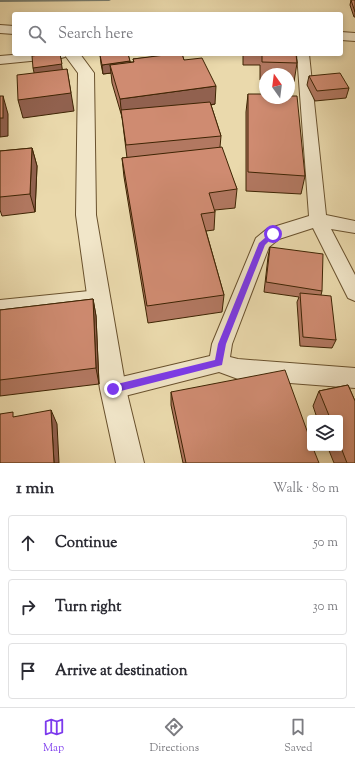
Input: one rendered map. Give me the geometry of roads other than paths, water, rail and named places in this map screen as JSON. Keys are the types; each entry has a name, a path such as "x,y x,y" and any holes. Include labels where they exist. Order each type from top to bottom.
{"street":[{"path":"0,29 12,30"},
{"path":"343,36 355,37"},
{"path":"0,60 41,56"},
{"path":"73,56 86,73 86,215 113,389 130,463"},
{"path":"302,56 318,220 355,293"},
{"path":"219,363 222,344 262,243 273,234 318,220 355,227"},
{"path":"0,308 99,298"},
{"path":"113,389 219,363 238,369 355,378"}],"waterway":[{"path":"0,1 109,0"}]}
